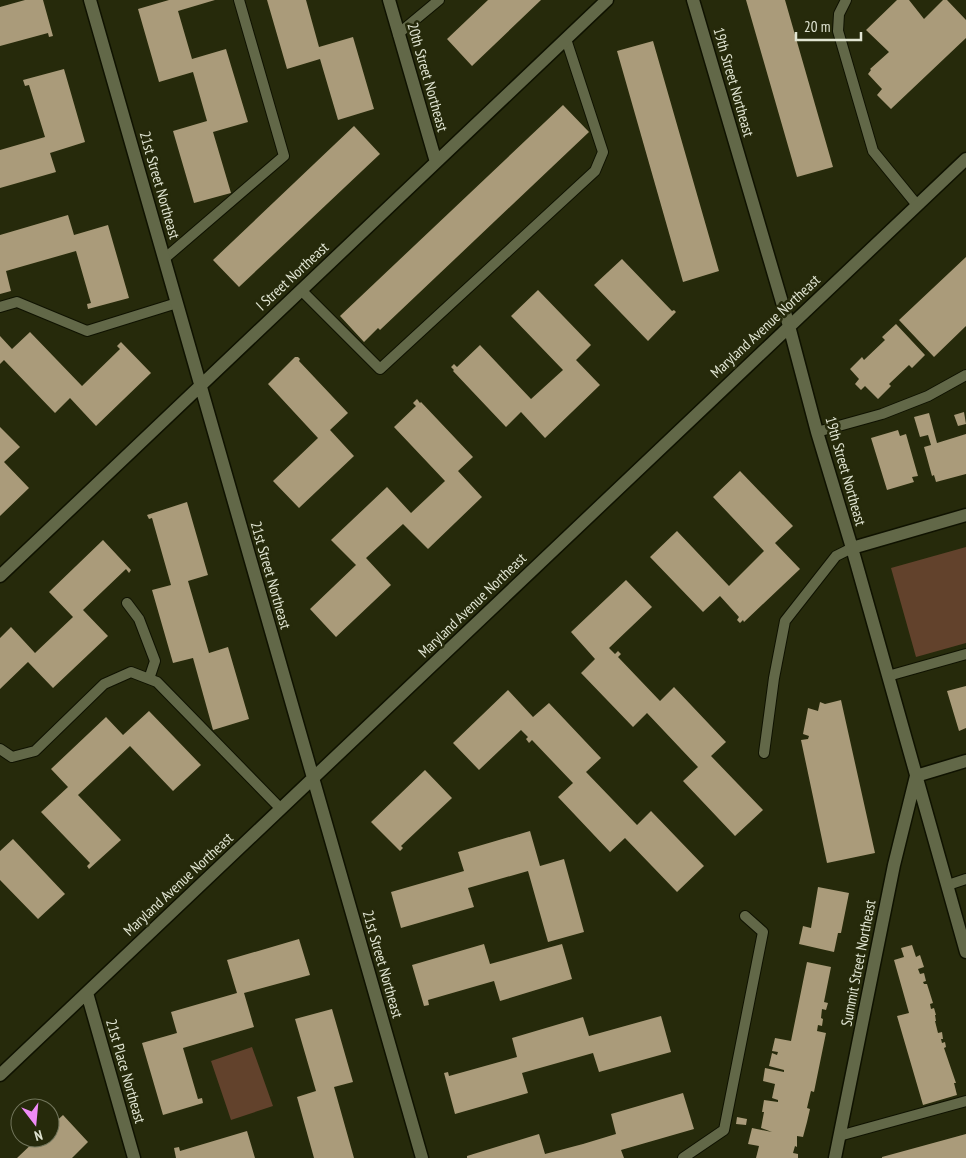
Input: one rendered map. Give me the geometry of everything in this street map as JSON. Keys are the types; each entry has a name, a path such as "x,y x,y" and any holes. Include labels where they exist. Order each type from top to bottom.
{"street":[{"name":"21st Street Northeast","path":"90,0 422,1158"},
{"name":"20th Street Northeast","path":"389,0 436,162"},
{"name":"I Street Northeast","path":"0,576 607,0"},
{"name":"19th Street Northeast","path":"693,0 789,326 817,432 852,548 966,952"},
{"name":"Maryland Avenue Northeast","path":"0,1075 966,159"},
{"path":"852,548 966,516"},
{"path":"916,776 966,761"},
{"name":"Summit Street Northeast","path":"835,1158 898,847 916,776"},
{"name":"21st Place Northeast","path":"87,993 134,1158"}],"lane":[{"path":"164,259 284,156 239,0"},
{"path":"398,34 439,0"},
{"path":"846,0 839,14 838,31 873,151 917,205"},
{"path":"301,290 380,369 595,171 603,152 566,39"},
{"path":"0,307 17,302 87,330 177,303"},
{"path":"817,432 882,414 928,396 966,375"},
{"path":"764,753 774,678 785,621 836,556 852,548"},
{"path":"127,603 139,619 155,660 149,679"},
{"path":"888,676 966,654"},
{"path":"0,749 12,757 35,750 104,684 131,672 157,682 281,809"},
{"path":"948,885 966,879"},
{"path":"683,1158 724,1130 763,932 745,916"},
{"path":"839,1136 966,1101"}],"shaded area":[{"path":"966,547 966,643 916,657 891,568"},
{"path":"252,1047 273,1106 231,1120 211,1061"}],"building":[{"path":"25,0 43,0 53,36 49,37 48,33 0,46 0,7"},
{"path":"169,0 215,0 178,11 192,59 226,49 248,122 213,132 231,193 194,203 173,131 207,121 193,72 159,82 138,9"},
{"path":"267,0 306,0 319,47 353,37 374,109 338,120 320,59 287,69"},
{"path":"488,0 541,0 472,66 447,39"},
{"path":"746,0 785,0 833,167 797,177"},
{"path":"897,0 909,0 924,19 943,0 947,0 966,20 966,38 891,109 877,95 882,89 868,74 870,69 889,52 866,30"},
{"path":"653,41 719,271 683,282 617,51"},
{"path":"64,69 85,142 50,153 56,172 0,188 0,150 45,137 29,85 25,86 23,80"},
{"path":"563,105 589,132 380,330 378,328 364,342 340,316"},
{"path":"354,126 380,154 239,287 213,260"},
{"path":"68,215 74,235 108,225 129,298 88,309 87,304 91,303 76,251 6,271 11,291 0,294 0,235"},
{"path":"966,257 966,326 934,357 899,320"},
{"path":"622,259 672,311 676,312 648,341 594,285"},
{"path":"538,290 591,345 576,360 600,385 545,438 521,412 506,427 451,367 454,364 457,367 480,345 531,399 563,370 511,316"},
{"path":"896,324 925,355 912,368 909,365 889,384 891,386 878,399 865,386 861,390 855,384 859,379 850,369 862,357 864,360 885,340 882,337"},
{"path":"30,332 82,386 120,349 117,346 121,342 151,373 96,426 70,398 55,413 4,360 0,364 0,336 12,349"},
{"path":"295,357 300,359 299,361 348,413 330,430 354,456 299,508 273,481 318,438 268,384"},
{"path":"417,399 473,457 458,471 482,497 428,549 403,524 366,558 391,585 336,637 310,609 356,565 331,540 387,487 411,513 445,481 394,427 416,406 413,403"},
{"path":"964,412 966,424 958,426 954,415"},
{"path":"929,413 937,443 966,434 966,474 936,482 934,475 932,476 924,447 931,445 928,435 920,437 914,417"},
{"path":"0,427 20,447 4,462 29,488 0,516"},
{"path":"898,430 900,436 906,434 918,476 912,477 914,482 887,490 871,438"},
{"path":"740,471 793,526 775,543 800,569 744,622 743,620 740,623 737,620 739,617 720,596 703,612 650,557 677,531 729,586 764,551 713,497"},
{"path":"187,502 208,575 188,581 209,653 228,647 249,719 213,730 193,658 173,663 152,590 171,585 152,518 149,519 147,515"},
{"path":"103,540 131,570 129,573 126,569 83,610 108,636 53,688 28,662 0,689 0,638 11,627 35,653 73,617 49,592"},
{"path":"626,580 652,607 609,648 615,654 618,651 621,654 618,657 660,701 674,687 726,742 711,756 763,810 735,836 683,781 698,767 647,713 633,727 581,673 595,659 571,632"},
{"path":"966,686 966,728 959,731 947,691"},
{"path":"508,690 533,717 549,703 601,758 586,772 637,825 651,811 704,866 677,892 625,838 610,852 558,797 573,783 532,740 529,743 526,739 528,737 521,730 479,770 453,743"},
{"path":"841,700 875,853 827,863 801,740 808,739 809,736 803,734 808,708 818,711 820,702 825,704"},
{"path":"149,711 201,765 173,791 130,746 78,795 121,840 89,869 87,866 90,863 41,812 68,787 51,769 106,717 123,735"},
{"path":"425,770 452,798 401,846 403,848 400,851 371,822"},
{"path":"530,831 540,866 564,859 584,932 548,942 528,871 468,888 474,907 401,928 391,892 464,871 458,852"},
{"path":"13,839 65,894 38,919 0,880 0,851"},
{"path":"818,887 849,893 841,933 838,933 834,952 799,944 803,926 811,928"},
{"path":"299,939 310,975 244,993 254,1027 183,1048 198,1099 202,1098 203,1103 163,1115 142,1043 177,1033 171,1012 237,993 227,960"},
{"path":"484,944 490,964 562,944 572,979 500,1001 494,981 428,1000 429,1005 424,1006 412,965"},
{"path":"912,945 916,957 920,955 924,967 918,969 920,974 924,973 926,981 923,982 927,984 933,1003 930,1004 931,1009 934,1008 936,1015 935,1021 938,1033 942,1032 943,1039 941,1039 942,1043 945,1042 946,1047 944,1048 956,1083 954,1083 957,1095 923,1105 897,1016 909,1013 894,960 904,957 901,948"},
{"path":"807,962 831,967 824,1002 828,1003 826,1010 822,1009 822,1026 818,1025 817,1031 826,1033 814,1092 811,1091 807,1108 810,1109 803,1137 797,1136 797,1147 795,1146 793,1153 798,1154 798,1158 756,1158 759,1146 748,1144 752,1128 772,1132 761,1128 764,1100 778,1102 778,1100 772,1098 775,1084 763,1081 765,1068 784,1072 784,1070 769,1066 772,1053 777,1055 778,1052 772,1051 775,1038 791,1041"},
{"path":"332,1009 353,1082 334,1087 354,1158 314,1158 297,1097 316,1091 295,1019"},
{"path":"661,1016 671,1052 599,1072 593,1053 522,1073 528,1093 455,1114 444,1073 448,1072 449,1076 517,1057 512,1038 583,1017 589,1036"},
{"path":"683,1093 694,1129 621,1150 624,1158 467,1158 467,1156 539,1134 545,1154 583,1144 616,1134 611,1114"},
{"path":"63,1115 88,1142 72,1158 17,1158 28,1148 60,1148 60,1118"},
{"path":"737,1117 747,1119 746,1125 736,1124"},
{"path":"247,1131 255,1158 176,1158 174,1148 179,1147 180,1151"},
{"path":"966,1134 966,1158 882,1158 882,1157"}]}
